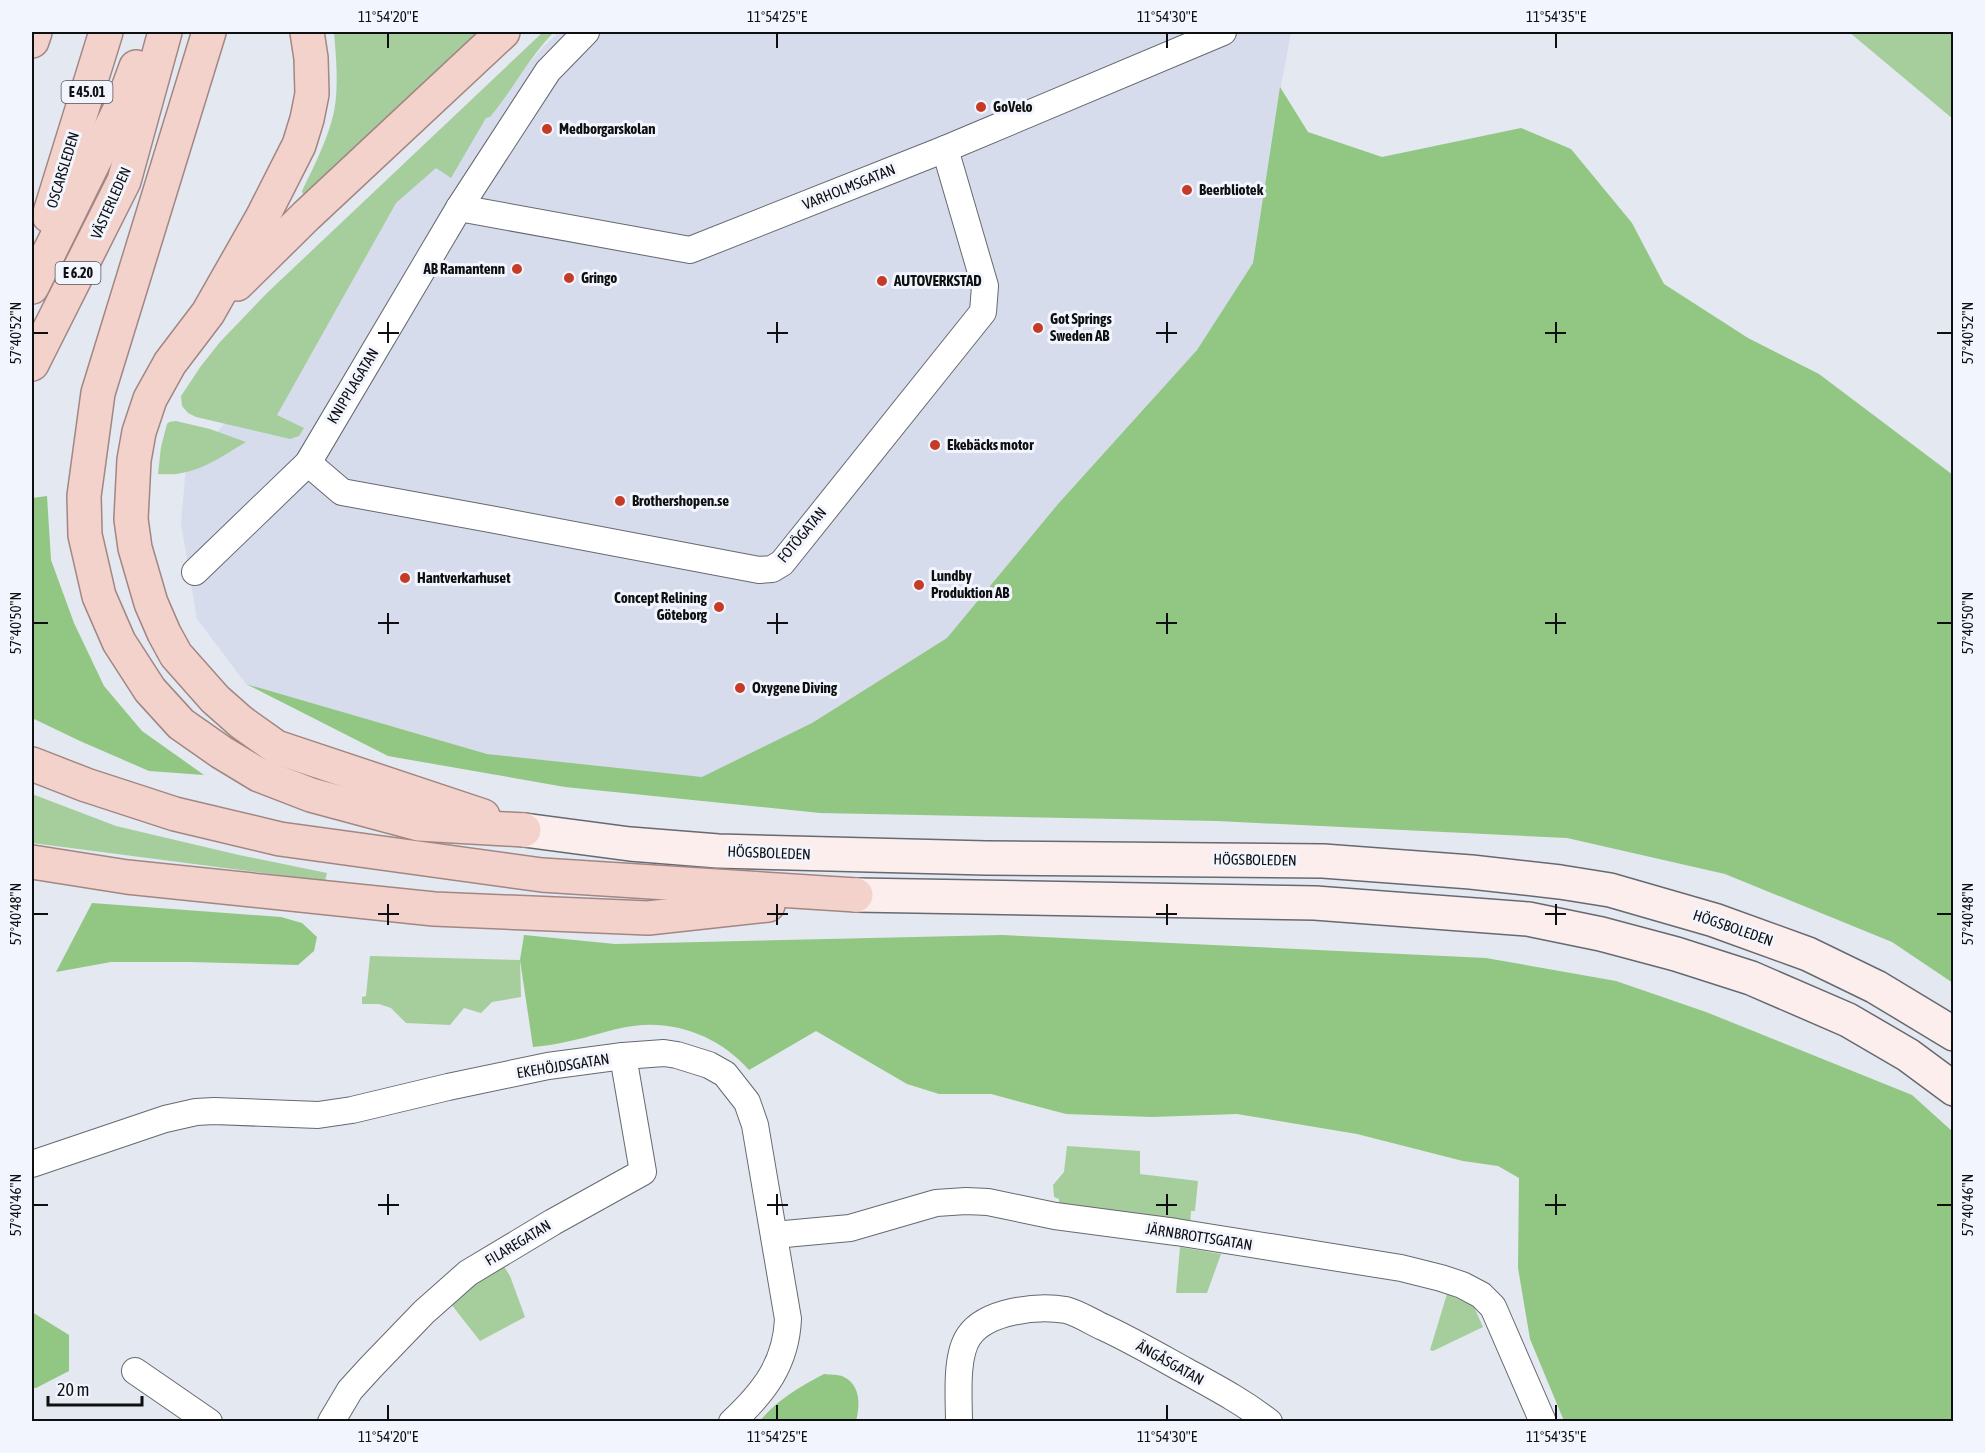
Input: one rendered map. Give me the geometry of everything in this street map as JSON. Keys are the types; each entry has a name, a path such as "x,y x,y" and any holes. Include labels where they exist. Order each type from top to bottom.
{"highway":[{"path":"32,41 35,32"},
{"name":"OSCARSLEDEN","path":"32,273 106,32"},
{"name":"E 6.20","path":"32,287 122,105 149,32"},
{"name":"VÄSTERLEDEN","path":"32,364 124,181 165,32"},
{"path":"209,32 98,393 84,496 85,535 99,596 119,642 150,690 181,724 259,775 311,795 419,824 524,830"},
{"path":"307,32 311,58 312,94 298,145 262,218 208,313 170,363 150,399 139,432 134,459 131,519 135,548 151,603 176,655 215,699 241,722 276,747 524,830"},
{"path":"208,313 306,216 503,32"},
{"path":"32,764 86,785 175,814 280,839 542,875 856,895"},
{"path":"32,862 127,877 434,909 648,918 856,895"},
{"path":"32,873 127,877"}],"main road":[{"name":"HÖGSBOLEDEN","path":"524,830 630,844 718,851 975,858 1323,861 1471,872 1560,882 1610,890 1714,920 1808,954 1876,987 1953,1034"},
{"path":"856,895 1315,903 1528,919 1601,934 1676,954 1751,978 1848,1020 1908,1055 1953,1089"}],"street":[{"name":"KNIPPLAGATAN","path":"195,572 308,463 459,208 548,71 586,32"},
{"name":"VARHOLMSGATAN","path":"459,208 690,250 945,149 1223,32"},
{"name":"FOTÖGATAN","path":"308,463 342,492 759,570 772,569 782,562 983,312 985,286 945,149"},
{"name":"EKEHÖJDSGATAN","path":"32,1164 165,1119 196,1112 318,1115 352,1110 548,1066 623,1056 664,1053 709,1065 725,1074 734,1083 747,1102 755,1125 788,1319 787,1338 773,1375 755,1400 732,1422"},
{"name":"FILAREGATAN","path":"331,1422 350,1390 371,1367 424,1312 468,1273 643,1172 623,1056"},
{"name":"JÄRNBROTTSGATAN","path":"774,1235 850,1228 936,1203 988,1202 1055,1216 1176,1232 1401,1268 1462,1285 1481,1295 1493,1307 1543,1422"},
{"name":"ÄNGÅSGATAN","path":"959,1422 959,1373 962,1351 968,1338 978,1326 1010,1312 1043,1309 1067,1310 1121,1336 1233,1396 1269,1422"},
{"path":"135,1371 209,1422"}],"shaded area":[{"path":"559,32 1291,32 1274,124 1253,263 1197,350 1058,504 947,638 812,723 702,778 487,754 246,684 197,619 181,523 186,467 243,403 395,199 481,119 544,46"}],"green space":[{"path":"334,32 482,32 304,198 302,191 324,142 336,102"},
{"path":"543,32 554,32 498,107 490,117 486,118 451,178 436,168 396,203 277,415 304,428 299,436 290,439 196,417 188,413 182,406 181,396 220,342 267,293"},
{"path":"1849,32 1953,32 1953,119"},
{"path":"1280,87 1308,132 1382,157 1521,128 1571,149 1632,223 1664,284 1748,338 1819,374 1953,475 1953,983 1892,942 1725,874 1567,838 1217,821 820,813 565,787 388,756 246,684 487,754 702,777 812,723 947,638 1058,504 1197,350 1253,263"},
{"path":"176,421 210,429 246,442 215,461 191,471 179,474 158,474 161,447 167,424"},
{"path":"47,496 51,560 74,623 104,686 142,731 204,775 149,771 32,718 32,498"},
{"path":"32,794 116,826 327,873 325,881 32,843"},
{"path":"92,903 281,917 302,923 317,937 314,951 298,965 111,962 56,972"},
{"path":"524,935 615,944 1002,935 1486,958 1616,981 1706,1012 1912,1095 1953,1132 1953,1421 1564,1421 1530,1339 1518,1268 1519,1178 1498,1166 1463,1161 1357,1134 1237,1114 1152,1117 1066,1114 991,1094 939,1094 907,1084 816,1031 749,1070 725,1048 711,1040 696,1033 665,1026 633,1026 561,1043 533,1047 520,960"},
{"path":"370,956 520,960 521,997 492,1002 481,1013 464,1008 450,1025 406,1023 391,1008 379,1004 362,1004 362,997 366,996"},
{"path":"1067,1146 1140,1151 1140,1174 1198,1181 1195,1211 1191,1211 1190,1227 1059,1207 1059,1199 1054,1197 1053,1185 1064,1172"},
{"path":"1180,1247 1221,1254 1207,1293 1176,1293"},
{"path":"503,1265 510,1276 525,1317 480,1341 451,1304 479,1280"},
{"path":"1447,1294 1474,1307 1483,1327 1433,1351 1430,1350"},
{"path":"32,1312 69,1335 69,1371 36,1388 32,1388"},
{"path":"824,1374 842,1376 854,1385 858,1396 856,1421 760,1421 789,1394"}],"place":[{"name":"GoVelo","path":"981,107"},
{"name":"Medborgarskolan","path":"547,129"},
{"name":"Beerbliotek","path":"1187,190"},
{"name":"AB Ramantenn","path":"517,269"},
{"name":"Gringo","path":"569,278"},
{"name":"AUTOVERKSTAD","path":"882,281"},
{"name":"Got Springs Sweden AB","path":"1038,328"},
{"name":"Ekebäcks motor","path":"935,445"},
{"name":"Brothershopen.se","path":"620,501"},
{"name":"Hantverkarhuset","path":"405,578"},
{"name":"Lundby Produktion AB","path":"919,585"},
{"name":"Concept Relining Göteborg","path":"719,607"},
{"name":"Oxygene Diving","path":"740,688"}]}
